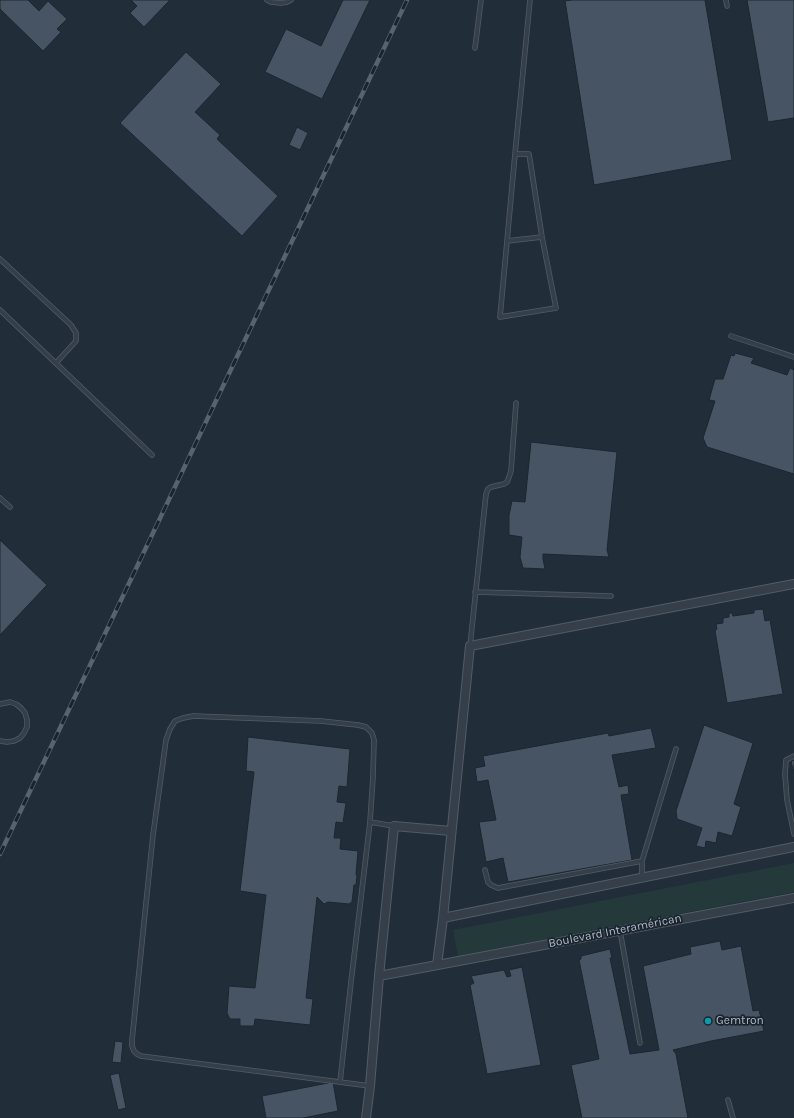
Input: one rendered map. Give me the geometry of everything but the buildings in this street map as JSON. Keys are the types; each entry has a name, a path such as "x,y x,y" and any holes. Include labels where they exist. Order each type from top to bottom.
{"street":[{"path":"436,965 443,918 470,646 794,584"},
{"path":"366,1118 394,826 452,831"},
{"path":"443,918 794,847"},
{"name":"Boulevard Interamérican","path":"380,976 794,898"}],"lane":[{"path":"267,0 281,3 291,0"},
{"path":"475,48 481,0"},
{"path":"515,154 529,154 542,237 556,308 500,317 515,154 530,0"},
{"path":"726,0 727,6"},
{"path":"507,241 542,237"},
{"path":"0,260 71,326 76,333 76,341 56,363"},
{"path":"0,310 152,455"},
{"path":"731,336 794,357"},
{"path":"470,646 486,494 491,487 507,482 511,471 516,403"},
{"path":"0,498 10,506"},
{"path":"475,592 611,596"},
{"path":"0,704 10,702 21,708 25,713 27,727 20,738 14,741 0,741"},
{"path":"340,1082 350,982 370,822 374,740 372,733 366,727 358,724 321,721 194,716 175,721 166,740 153,835 132,1040 134,1051 141,1056 370,1086"},
{"path":"642,877 642,861 676,749"},
{"path":"794,756 786,760 785,774 787,800 794,834"},
{"path":"370,822 394,826"},
{"path":"485,870 488,882 498,888 642,861"},
{"path":"620,930 640,1043"},
{"path":"728,1100 733,1118"}],"green space":[{"path":"794,863 794,892 458,956 453,930"}],"railway":[{"path":"0,854 407,0"}],"place":[{"name":"Gemtron","path":"708,1021"}]}
